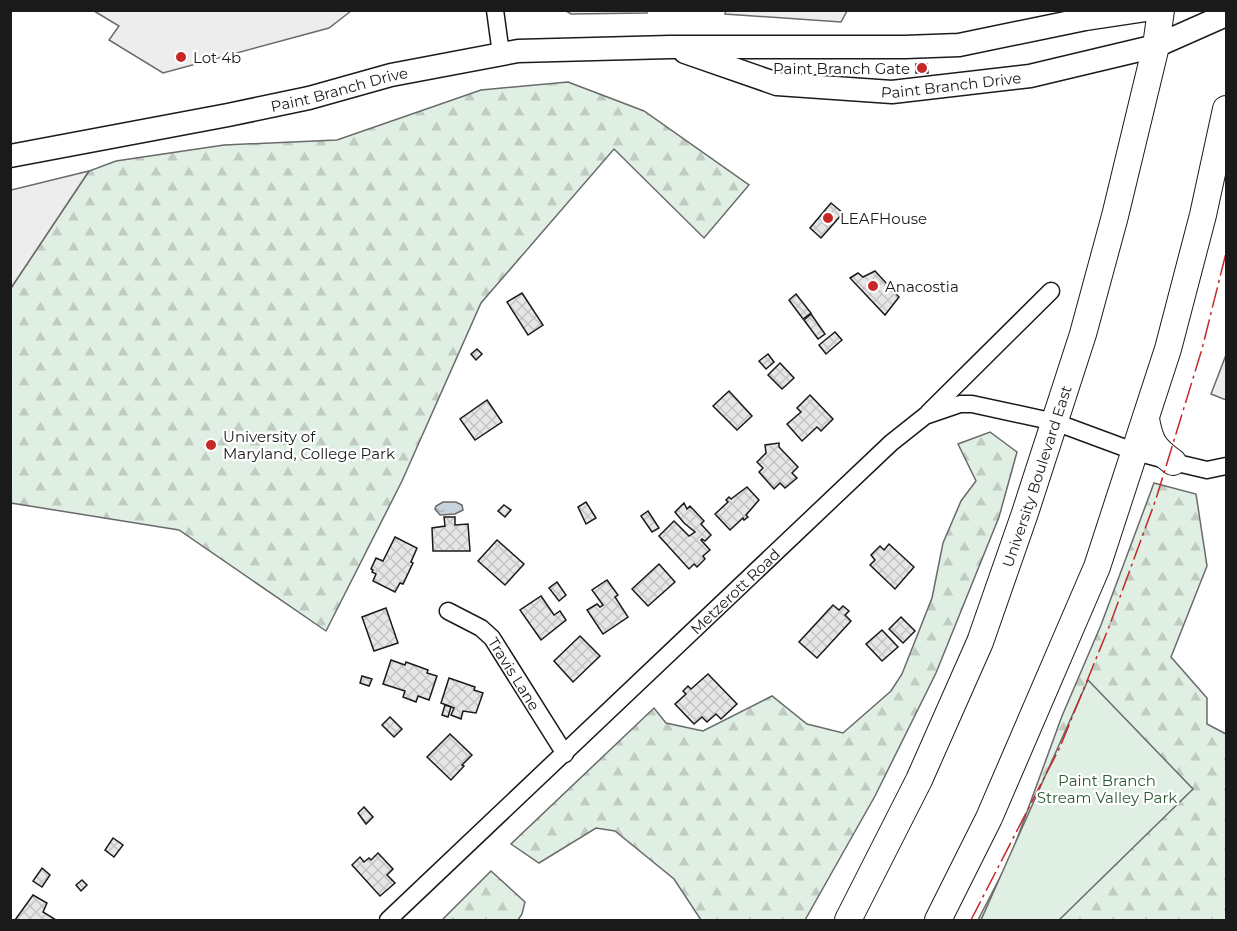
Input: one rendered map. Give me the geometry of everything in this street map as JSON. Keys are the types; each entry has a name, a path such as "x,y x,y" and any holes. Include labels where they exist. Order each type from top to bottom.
{"main road":[{"name":"University Boulevard East","path":"848,921 919,780 980,642 1083,334 1115,216 1156,46 1161,10"},
{"path":"938,921 989,818 1097,567 1168,349 1203,215 1227,109"},
{"path":"1146,419 1149,438 1157,450 1173,462"}],"street":[{"path":"495,10 501,54"},
{"name":"Paint Branch Drive","path":"10,156 228,115 309,98 392,75 518,51 670,47 959,45 1084,19 1145,10"},
{"name":"Paint Branch Drive","path":"670,47 777,84 891,92 1029,76 1156,46 1227,15"},
{"path":"925,416 1051,291"},
{"name":"Metzerott Road","path":"388,921 891,443 925,416 960,404 972,404 1055,422 1136,452 1173,462 1207,470 1227,466"},
{"name":"Travis Lane","path":"448,611 481,628 492,638 565,754"}],"green space":[{"path":"566,11 647,11 647,13 571,14"},
{"path":"568,82 644,111 749,185 704,238 614,149 481,303 402,481 326,631 179,530 11,503 11,288 89,171 116,161 224,145 337,140 481,90"},
{"path":"990,432 1017,452 999,517 936,673 875,796 805,920 701,920 674,879 615,831 596,828 539,863 511,844 654,708 666,723 703,731 772,696 807,724 843,733 891,691 902,674 932,598 943,543 961,501 976,481 958,444"},
{"path":"1154,483 1196,494 1207,566 1171,657 1207,698 1207,724 1226,734 1226,920 978,920 1010,858 1062,716 1101,625"},
{"name":"Paint Branch Stream Valley Park","path":"1088,680 1193,789 1059,920 981,920"},
{"path":"491,871 525,902 518,920 442,920"}],"shaded area":[{"name":"Lot 4b","path":"351,10 329,28 163,73 109,40 119,26 94,11"},
{"path":"726,10 847,11 841,22 725,14"},
{"path":"89,171 11,288 11,190"},
{"path":"1226,355 1226,400 1211,394"}],"water":[{"path":"443,502 456,502 462,505 463,510 455,514 440,515 435,509"}],"building":[{"name":"Paint Branch Gate","path":"916,64 927,64 928,73 916,73"},
{"name":"LEAFHouse","path":"831,203 843,213 821,238 810,228"},
{"name":"Anacostia","path":"875,271 899,297 885,315 850,278 858,273 863,277"},
{"path":"522,293 543,325 528,335 507,302"},
{"path":"796,294 811,313 803,319 789,300"},
{"path":"811,314 825,334 818,339 804,320"},
{"path":"835,332 842,340 826,354 819,345"},
{"path":"477,349 482,354 476,360 471,354"},
{"path":"768,354 774,362 766,369 759,361"},
{"path":"780,363 794,378 782,389 768,375"},
{"path":"729,391 752,416 737,430 713,406"},
{"path":"810,395 833,419 821,431 817,427 802,441 787,424 801,412 797,408"},
{"path":"487,400 502,422 475,440 460,419"},
{"path":"779,443 779,447 798,467 792,473 797,478 785,488 780,483 774,489 759,472 763,468 757,462 766,453 765,445"},
{"path":"747,487 759,500 746,515 748,517 744,520 743,518 730,530 715,514 728,502 726,500 729,497 731,499"},
{"path":"586,502 596,518 586,524 578,507"},
{"path":"684,503 687,509 690,506 704,521 701,524 711,535 705,541 701,540 710,550 703,556 705,559 697,567 694,564 689,569 659,536 674,521 689,536 695,532 675,512"},
{"path":"504,505 511,510 505,517 498,511"},
{"path":"648,511 659,528 652,532 641,516"},
{"path":"444,517 455,517 455,525 468,524 470,551 433,551 432,528 445,526"},
{"path":"395,537 417,548 403,584 400,583 395,592 373,581 376,574 371,569 376,558 383,561"},
{"path":"497,540 524,564 505,585 478,561"},
{"path":"889,544 914,567 895,589 870,565 875,560 871,555 880,546 884,550"},
{"path":"659,564 675,582 648,606 632,589"},
{"path":"607,580 618,595 615,597 628,617 603,634 587,610 597,604 600,607 603,605 592,590"},
{"path":"557,582 566,595 559,601 549,588"},
{"path":"541,596 554,615 560,611 566,620 541,640 520,610"},
{"path":"833,605 839,610 843,606 849,611 845,615 851,621 817,658 799,642"},
{"path":"386,608 398,643 374,651 362,617"},
{"path":"901,617 915,631 903,643 889,629"},
{"path":"882,630 898,647 882,661 866,644"},
{"path":"580,636 600,656 573,682 554,661"},
{"path":"391,660 405,665 406,662 437,676 429,700 418,696 416,702 403,697 405,691 383,684"},
{"path":"708,674 737,704 721,719 716,714 707,722 702,717 694,724 675,704 686,694 683,691 688,686 691,689"},
{"path":"362,676 372,679 369,686 360,683"},
{"path":"449,678 475,687 474,690 483,693 476,713 463,711 461,719 451,715 454,708 441,703"},
{"path":"445,705 451,707 448,717 442,715"},
{"path":"390,717 402,729 394,737 382,725"},
{"path":"450,734 472,755 451,780 427,757"},
{"path":"364,807 373,817 366,824 358,813"},
{"path":"113,838 123,845 114,857 105,850"},
{"path":"378,853 393,869 387,875 395,883 380,896 352,865 360,857 364,862 369,858 371,860"},
{"path":"42,868 50,875 42,887 33,881"},
{"path":"82,880 87,885 81,891 76,885"},
{"path":"33,895 47,903 43,912 56,920 15,920"}],"power":[{"path":"971,920 1060,747 1109,627 1156,499 1202,349 1226,253"}],"place":[{"name":"Lot 4b","path":"181,57"},
{"name":"Paint Branch Gate","path":"922,68"},
{"name":"LEAFHouse","path":"828,218"},
{"name":"Anacostia","path":"873,286"},
{"name":"University of Maryland, College Park","path":"211,445"}]}
